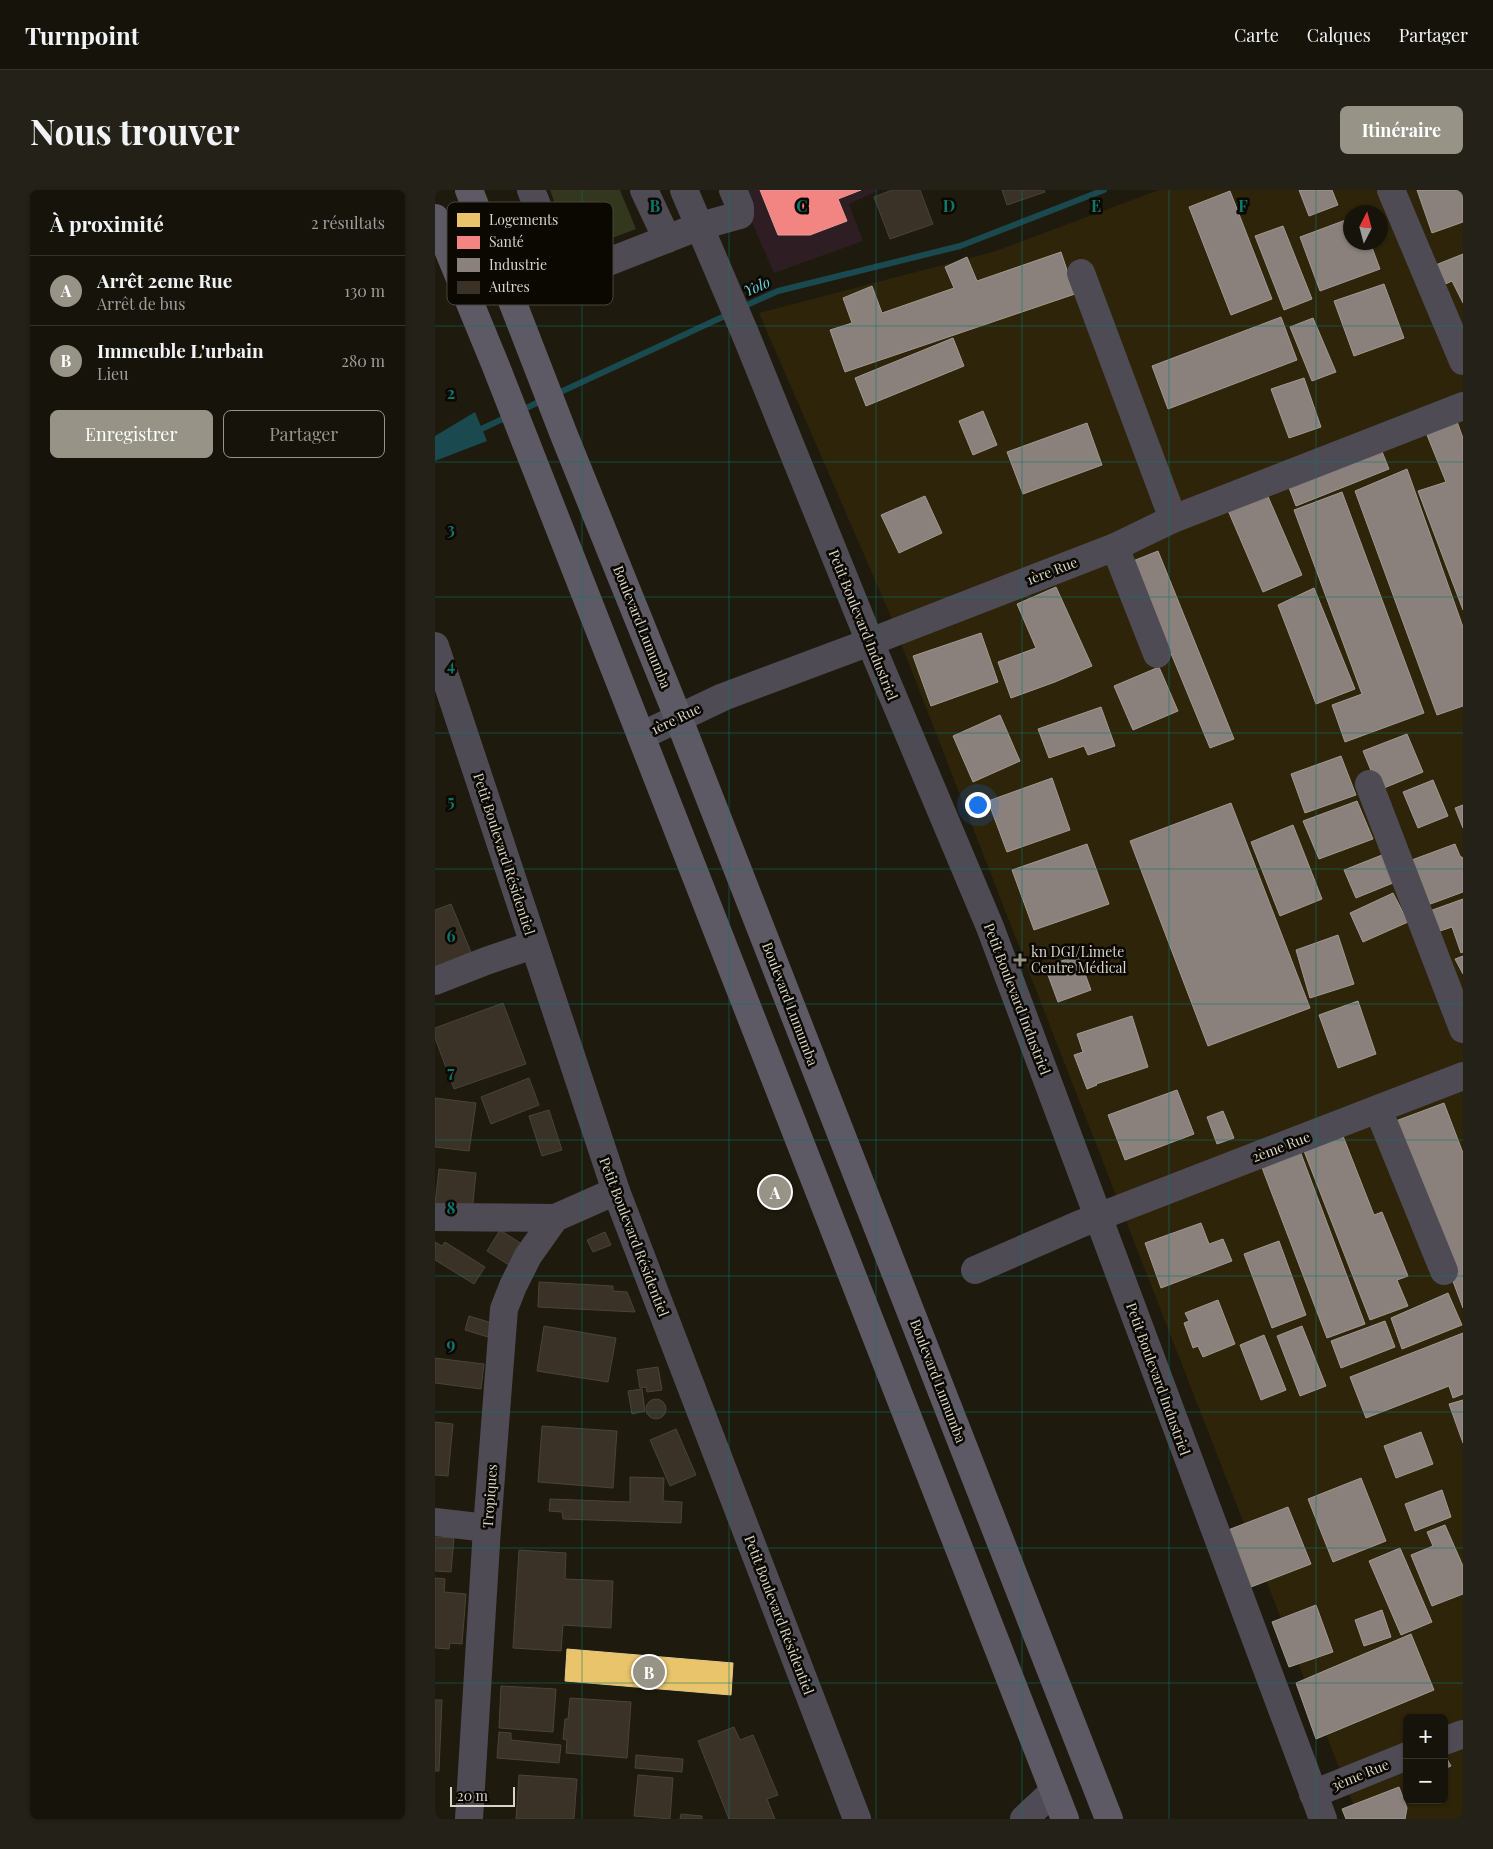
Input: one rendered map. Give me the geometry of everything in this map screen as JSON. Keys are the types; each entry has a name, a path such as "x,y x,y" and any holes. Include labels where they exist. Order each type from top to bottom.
{"highway":[{"name":"Boulevard Lumumba","path":"469,190 474,202"},
{"path":"435,218 447,247"},
{"path":"471,305 1065,1819"},
{"name":"Boulevard Lumumba","path":"514,305 678,717 1109,1819"}],"street":[{"path":"531,190 536,202"},
{"path":"644,190 667,239"},
{"name":"Petit Boulevard Industriel","path":"684,190 747,338 869,642 990,927 1318,1807"},
{"path":"613,260 667,239 704,234 741,215 733,190"},
{"path":"1391,190 1463,362"},
{"path":"1081,273 1173,519"},
{"name":"1ère Rue","path":"641,736 723,697 1115,547 1173,519 1463,406"},
{"path":"1115,547 1157,654"},
{"name":"Petit Boulevard Résidentiel","path":"435,646 615,1191 857,1819"},
{"path":"1369,784 1463,1029"},
{"path":"435,981 533,945"},
{"name":"2ème Rue","path":"975,1270 1098,1218 1463,1076"},
{"path":"1378,1109 1444,1271"},
{"path":"435,1218 555,1218 615,1191"},
{"name":"Tropiques","path":"469,1819 487,1528 504,1309 528,1256 555,1218"},
{"path":"435,1522 487,1528"},
{"path":"1448,1740 1463,1734"},
{"name":"3ème Rue","path":"1318,1807 1403,1758"},
{"path":"1023,1819 1055,1791"}],"shaded area":[{"path":"738,190 879,190 849,204 863,241 774,273"},
{"path":"1159,190 1463,190 1463,1819 1359,1819 888,610 759,313 996,251"}],"green space":[{"path":"550,190 620,190 636,229 613,238 613,202 554,202"}],"water":[{"path":"475,412 487,441 435,461 435,436"}],"building: Logements":[{"path":"567,1649 733,1663 731,1695 565,1681"}],"building: Santé":[{"path":"760,190 861,190 838,199 847,221 810,235 778,235"}],"building: Industrie":[{"path":"1299,190 1332,190 1338,205 1309,216"},
{"path":"1417,190 1463,190 1463,222 1432,233"},
{"path":"1230,191 1272,299 1231,315 1189,207"},
{"path":"1343,221 1343,250 1373,250 1380,269 1320,291 1300,237"},
{"path":"1283,226 1312,299 1284,310 1255,236"},
{"path":"1061,252 1075,294 845,372 830,330 852,323 843,298 872,286 882,313 954,288 945,267 967,257 977,281"},
{"path":"1463,254 1463,303 1452,281 1441,286 1433,266"},
{"path":"1384,284 1404,338 1354,356 1334,301"},
{"path":"1281,317 1297,360 1168,409 1152,366"},
{"path":"1313,318 1336,372 1312,381 1290,327"},
{"path":"953,338 964,366 866,406 855,378"},
{"path":"1304,378 1321,427 1289,438 1271,389"},
{"path":"983,411 997,445 973,455 959,421"},
{"path":"1456,419 1463,438 1463,610 1418,491 1446,482 1425,430"},
{"path":"1087,423 1102,465 1023,494 1007,452"},
{"path":"1381,449 1389,469 1296,506 1288,485"},
{"path":"1407,469 1463,627 1463,706 1437,715 1355,491"},
{"path":"1263,485 1302,575 1263,592 1224,501"},
{"path":"1342,492 1424,713 1345,742 1332,705 1362,694 1294,510"},
{"path":"925,496 942,533 899,553 881,515"},
{"path":"1158,551 1234,739 1210,748 1133,561"},
{"path":"1056,587 1092,666 1011,698 998,662 1036,648 1017,604"},
{"path":"1314,588 1355,689 1316,704 1278,605"},
{"path":"981,633 998,682 931,706 913,656"},
{"path":"1159,667 1178,711 1133,730 1114,686"},
{"path":"1101,707 1115,746 1088,755 1084,746 1049,758 1038,729"},
{"path":"1000,715 1020,761 973,782 953,736"},
{"path":"1407,734 1423,772 1379,790 1363,751"},
{"path":"1341,756 1356,795 1305,813 1291,774"},
{"path":"1052,778 1070,830 1007,852 988,801"},
{"path":"1433,780 1448,816 1418,828 1403,792"},
{"path":"1357,801 1373,839 1319,859 1303,821"},
{"path":"1231,803 1310,1008 1208,1046 1130,841"},
{"path":"1463,805 1463,828 1455,808"},
{"path":"1293,825 1322,899 1280,916 1251,842"},
{"path":"1087,844 1109,904 1034,930 1012,870"},
{"path":"1455,844 1460,856 1463,858 1463,892 1425,906 1409,861"},
{"path":"1382,855 1393,883 1356,898 1344,870"},
{"path":"1393,893 1408,922 1363,942 1350,913"},
{"path":"1463,899 1463,952 1461,953 1452,927 1431,934 1424,913"},
{"path":"1338,935 1354,984 1310,998 1296,950"},
{"path":"1078,955 1091,990 1058,1002 1045,967"},
{"path":"1463,956 1463,974 1455,959"},
{"path":"1358,1001 1376,1054 1338,1068 1319,1015"},
{"path":"1132,1016 1148,1067 1096,1084 1087,1089 1074,1055 1083,1052 1077,1034"},
{"path":"1177,1090 1194,1134 1125,1160 1108,1115"},
{"path":"1444,1103 1463,1153 1463,1308 1393,1122"},
{"path":"1223,1111 1234,1138 1217,1144 1207,1117"},
{"path":"1343,1136 1374,1215 1382,1212 1408,1276 1397,1280 1408,1306 1370,1320 1304,1151"},
{"path":"1300,1151 1365,1324 1327,1338 1261,1165"},
{"path":"1201,1223 1209,1244 1223,1239 1232,1261 1161,1288 1145,1243"},
{"path":"1279,1241 1306,1315 1272,1328 1244,1254"},
{"path":"1448,1293 1462,1325 1402,1349 1391,1318"},
{"path":"1218,1300 1235,1344 1203,1357 1198,1346 1193,1348 1184,1323 1189,1321 1185,1313"},
{"path":"1385,1321 1395,1347 1341,1368 1331,1341"},
{"path":"1302,1326 1326,1386 1300,1396 1277,1336"},
{"path":"1463,1333 1463,1394 1453,1398 1449,1386 1366,1418 1350,1377"},
{"path":"1264,1335 1286,1390 1261,1400 1240,1345"},
{"path":"1463,1400 1463,1443 1449,1404"},
{"path":"1421,1432 1433,1464 1396,1478 1384,1446"},
{"path":"1361,1478 1386,1541 1333,1562 1308,1499"},
{"path":"1442,1490 1451,1517 1415,1531 1405,1504"},
{"path":"1288,1507 1311,1564 1251,1587 1228,1530"},
{"path":"1445,1525 1463,1566 1463,1594 1432,1606 1411,1555 1433,1546 1427,1532"},
{"path":"1400,1548 1432,1622 1401,1635 1369,1561"},
{"path":"1316,1605 1333,1652 1289,1667 1272,1622"},
{"path":"1382,1610 1391,1637 1364,1646 1355,1620"},
{"path":"1411,1634 1434,1690 1316,1739 1296,1683"},
{"path":"1399,1787 1403,1804 1405,1804 1407,1808 1405,1819 1346,1819 1342,1809"}],"building: Autres":[{"path":"892,190 920,190 933,224 890,239 874,197"},
{"path":"1002,190 1044,190 1045,192 1007,205"},
{"path":"451,904 473,957 435,972 435,910"},
{"path":"503,1003 526,1064 454,1089 435,1038 435,1028"},
{"path":"529,1078 539,1105 491,1124 481,1097"},
{"path":"435,1098 476,1103 469,1151 435,1147"},
{"path":"549,1110 562,1150 542,1156 529,1116"},
{"path":"439,1169 476,1173 472,1212 435,1204"},
{"path":"500,1230 525,1246 512,1267 487,1251"},
{"path":"605,1232 611,1245 593,1252 587,1240"},
{"path":"435,1242 442,1246 445,1242 485,1267 474,1284 435,1260"},
{"path":"539,1282 613,1286 613,1291 627,1292 635,1312 538,1307"},
{"path":"469,1316 492,1323 488,1337 465,1330"},
{"path":"544,1326 616,1338 608,1382 537,1371"},
{"path":"435,1358 484,1364 481,1389 435,1383"},
{"path":"658,1367 662,1390 647,1392 646,1387 640,1388 637,1370"},
{"path":"642,1389 645,1411 632,1414 628,1391"},
{"path":"656,1399 663,1402 666,1409 663,1416 656,1419 649,1416 646,1409 649,1402"},
{"path":"435,1422 453,1424 448,1476 435,1475"},
{"path":"542,1426 617,1431 613,1488 538,1482"},
{"path":"676,1429 696,1475 670,1486 650,1440"},
{"path":"630,1477 664,1478 663,1501 682,1502 681,1523 563,1519 562,1512 549,1511 550,1499 630,1502"},
{"path":"435,1537 454,1538 451,1572 435,1571"},
{"path":"519,1550 566,1553 565,1579 613,1581 611,1628 563,1625 561,1651 513,1648"},
{"path":"435,1578 445,1579 444,1592 466,1594 462,1644 450,1643 449,1649 435,1648"},
{"path":"501,1686 556,1689 553,1732 499,1728"},
{"path":"570,1698 631,1702 627,1758 566,1753 567,1740 563,1739 565,1719 568,1719"},
{"path":"435,1700 442,1700 439,1771 435,1771"},
{"path":"734,1727 740,1740 753,1735 778,1795 767,1799 775,1819 729,1819 698,1741"},
{"path":"499,1732 511,1733 511,1740 561,1745 559,1763 497,1758"},
{"path":"636,1755 683,1759 682,1772 635,1768"},
{"path":"519,1775 577,1779 574,1819 516,1819"},
{"path":"638,1775 673,1778 670,1819 634,1816"},
{"path":"681,1814 702,1816 702,1819 680,1819"}],"waterway":[{"name":"Yolo","path":"740,308 778,291 960,246 1104,190"},
{"name":"Yolo","path":"554,395 729,314"},
{"name":"Yolo","path":"520,411 543,400"},
{"name":"Yolo","path":"475,432 509,416"}],"place":[{"name":"kn DGI/Limete Centre Médical","path":"1020,960"},
{"name":"Arrêt 2eme Rue","path":"775,1192"},
{"name":"Immeuble L'urbain","path":"649,1672"}]}
